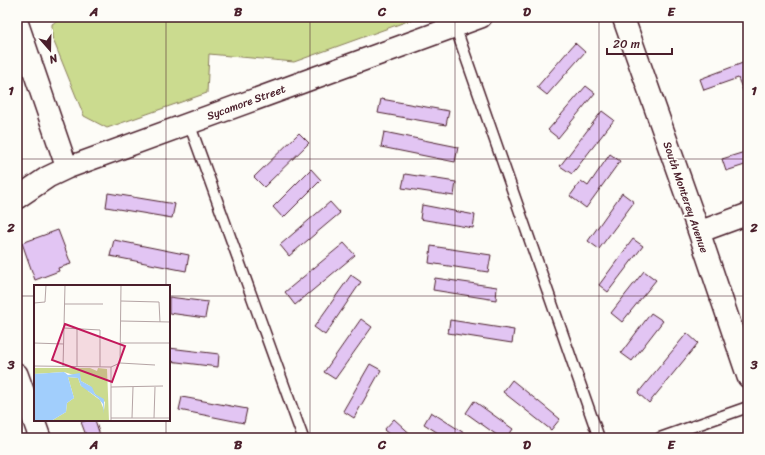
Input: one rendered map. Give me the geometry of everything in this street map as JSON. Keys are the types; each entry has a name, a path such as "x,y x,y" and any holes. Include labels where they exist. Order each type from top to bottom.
{"street":[{"name":"Sycamore Street","path":"17,198 48,177 67,168 481,17"},
{"name":"South Monterey Avenue","path":"623,17 699,232 748,377"},
{"path":"17,22 67,168"},
{"path":"699,232 748,214"},
{"path":"17,374 40,438"}],"lane":[{"path":"455,26 599,438"},
{"path":"189,123 303,438"},
{"path":"660,438 748,407"}],"green space":[{"path":"59,17 419,17 294,62 209,54 207,93 107,128 84,116 52,37 52,24 58,20"}],"building":[{"path":"575,43 585,52 547,95 537,87"},
{"path":"748,61 748,95 745,96 738,78 704,90 700,79"},
{"path":"586,86 595,93 558,138 548,130"},
{"path":"381,99 449,111 446,125 378,113"},
{"path":"602,111 614,120 572,174 560,166"},
{"path":"384,132 458,147 455,162 381,147"},
{"path":"299,133 309,143 264,187 254,177"},
{"path":"748,151 748,164 726,171 722,159"},
{"path":"610,154 620,161 586,208 570,196 581,181 588,186"},
{"path":"311,169 321,180 283,218 273,207"},
{"path":"405,174 456,182 454,196 402,188"},
{"path":"108,193 175,204 172,218 106,207"},
{"path":"622,193 634,202 599,249 588,241"},
{"path":"330,202 340,213 289,256 280,245"},
{"path":"422,205 475,215 473,228 420,219"},
{"path":"58,230 71,264 58,268 59,271 35,280 22,243"},
{"path":"633,239 643,246 608,292 599,285"},
{"path":"114,240 189,255 186,271 110,256"},
{"path":"344,243 355,255 295,305 285,292"},
{"path":"431,246 491,255 488,272 429,263"},
{"path":"644,271 656,280 622,322 611,313"},
{"path":"351,275 361,282 325,335 314,327"},
{"path":"435,278 497,287 496,300 433,290"},
{"path":"170,297 208,302 205,318 170,313"},
{"path":"651,313 663,321 632,361 621,353"},
{"path":"361,319 372,327 335,379 324,372"},
{"path":"450,320 514,330 512,343 448,333"},
{"path":"687,333 698,343 649,403 638,393"},
{"path":"170,348 219,354 218,367 170,361"},
{"path":"370,364 381,370 354,418 343,411"},
{"path":"512,380 560,419 551,430 503,392"},
{"path":"182,397 247,409 244,423 179,410"},
{"path":"474,401 513,429 507,438 501,438 466,413"},
{"path":"431,412 472,438 446,438 424,424"},
{"path":"394,419 415,438 394,438 384,430"},
{"path":"95,421 101,438 87,438 81,422"}]}
